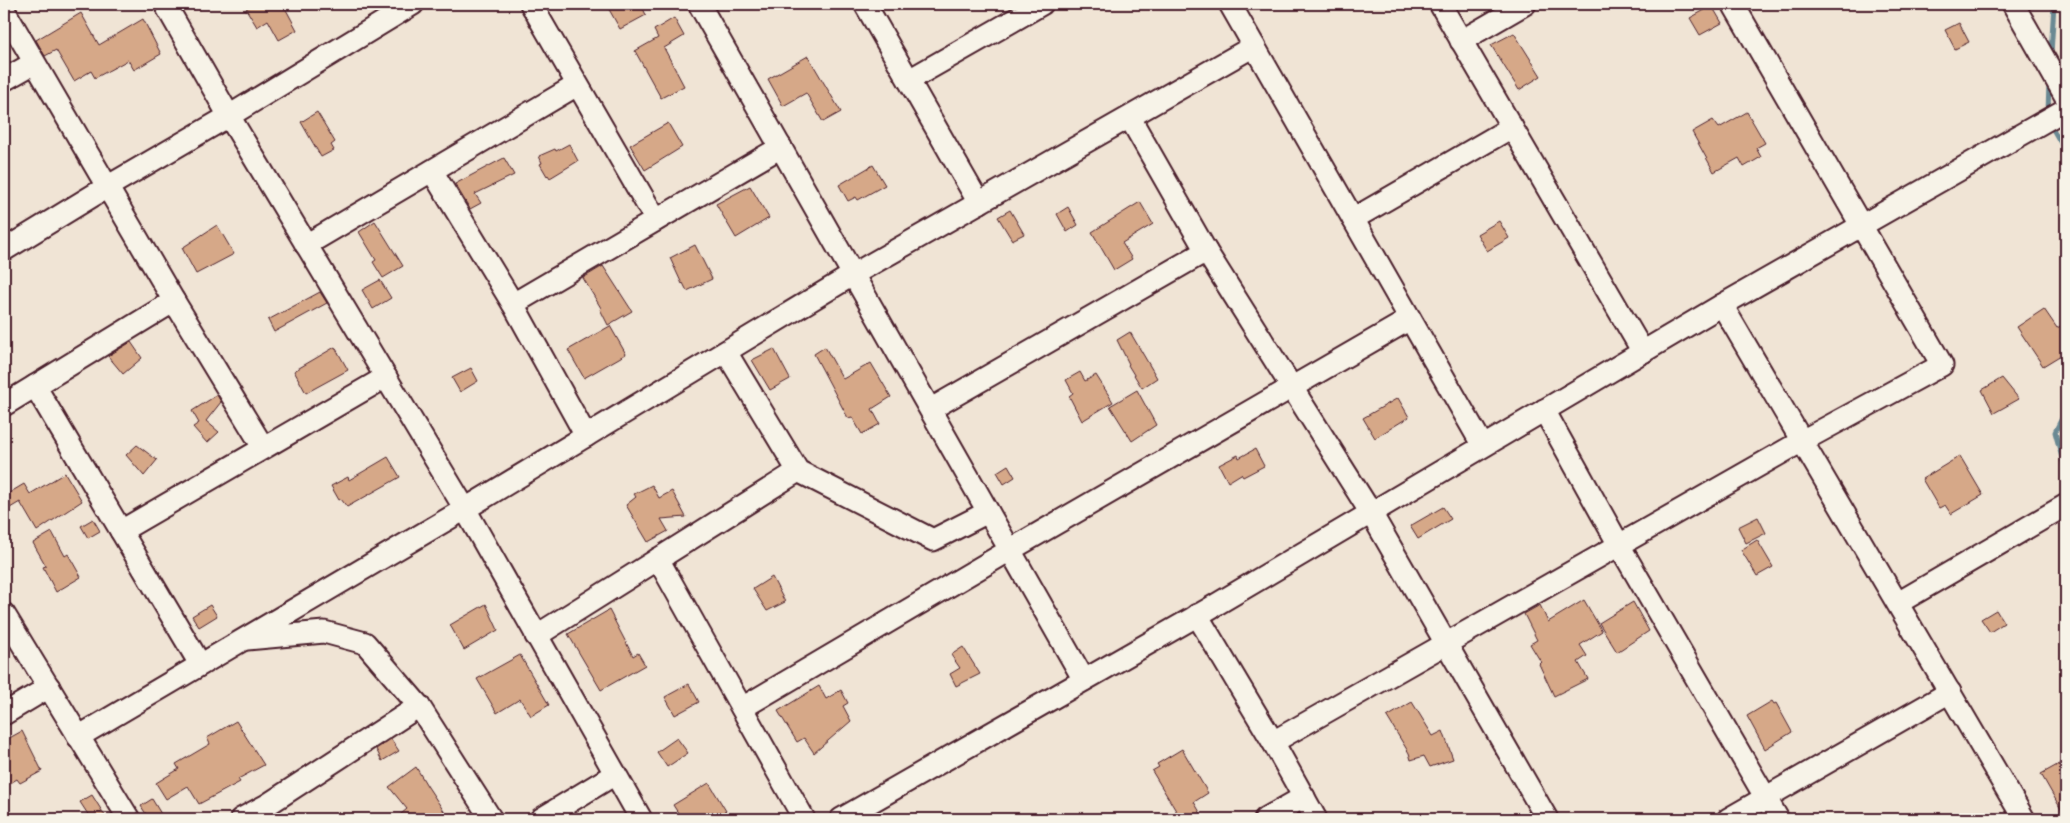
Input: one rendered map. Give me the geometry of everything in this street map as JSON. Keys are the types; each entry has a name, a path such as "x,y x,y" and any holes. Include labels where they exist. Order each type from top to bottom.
{"street":[{"path":"165,4 229,116 464,510 641,819"},
{"path":"4,250 413,4"},
{"path":"530,4 656,220"},
{"path":"866,4 979,204"},
{"path":"909,80 1042,4"},
{"path":"1230,4 1483,446"},
{"path":"1440,4 1643,352"},
{"path":"1461,41 1525,4"},
{"path":"1273,742 1802,441 1942,365 1733,4"},
{"path":"2013,4 2066,97"},
{"path":"706,6 781,147 1084,680"},
{"path":"4,10 174,301 263,447"},
{"path":"78,737 464,510 854,274 1254,46"},
{"path":"4,80 34,63"},
{"path":"306,245 577,85"},
{"path":"841,819 1197,615 1722,305 2066,109"},
{"path":"1130,118 1206,251 1371,513 1547,819"},
{"path":"1353,219 1512,127"},
{"path":"513,304 781,147"},
{"path":"432,171 513,304 586,436"},
{"path":"930,409 1206,251"},
{"path":"4,405 174,301"},
{"path":"1722,305 2024,819"},
{"path":"742,708 1010,550 1410,319"},
{"path":"726,352 798,471 933,540 988,512"},
{"path":"121,531 386,377"},
{"path":"35,386 200,664"},
{"path":"1544,410 1619,545 1778,819"},
{"path":"536,636 798,471"},
{"path":"1898,603 2066,505"},
{"path":"658,559 804,819"},
{"path":"4,614 129,819"},
{"path":"1197,615 1273,742 1316,819"},
{"path":"241,640 324,632 365,643 418,706 491,819"},
{"path":"4,714 49,687"},
{"path":"1728,819 1950,692"},
{"path":"242,819 271,812 418,706"},
{"path":"541,819 615,774"},
{"path":"1265,819 1304,797"}],"building":[{"path":"254,4 283,4 297,30 279,40 268,20 257,27 246,9"},
{"path":"606,4 641,4 646,15 620,29"},
{"path":"1712,6 1722,23 1700,35 1690,18"},
{"path":"81,13 99,45 143,19 161,54 134,70 128,60 95,78 91,71 74,81 56,50 45,56 36,40"},
{"path":"674,18 684,36 664,48 684,86 661,98 635,51 658,38 654,30"},
{"path":"1959,23 1969,42 1955,49 1945,30"},
{"path":"1514,33 1541,76 1519,90 1491,45"},
{"path":"808,56 841,112 823,122 806,93 783,106 768,79"},
{"path":"317,112 335,142 331,145 334,150 321,157 301,122"},
{"path":"1747,112 1765,143 1756,148 1761,157 1744,167 1739,158 1714,172 1692,132 1713,120 1719,128"},
{"path":"668,123 682,147 645,170 630,145"},
{"path":"569,144 578,161 550,178 540,164 542,163 539,156 555,149 556,151"},
{"path":"504,158 514,175 475,194 481,203 470,209 455,184"},
{"path":"873,165 885,185 858,200 856,197 848,201 839,185"},
{"path":"750,186 769,218 736,238 716,204"},
{"path":"1140,202 1153,224 1122,243 1132,259 1114,270 1092,232"},
{"path":"1068,207 1078,225 1067,232 1057,214"},
{"path":"1010,210 1024,234 1012,240 998,217"},
{"path":"375,221 403,266 383,278 373,262 376,260 359,232"},
{"path":"1499,221 1509,238 1487,251 1477,234"},
{"path":"217,225 234,254 196,274 182,248"},
{"path":"695,245 712,279 687,291 670,258"},
{"path":"603,266 632,311 608,325 601,308 583,278"},
{"path":"380,280 391,298 373,309 362,290"},
{"path":"320,292 327,303 274,332 268,320"},
{"path":"2044,309 2057,328 2066,323 2066,352 2043,366 2017,327"},
{"path":"610,326 626,354 584,378 568,350"},
{"path":"1130,332 1157,378 1142,388 1128,365 1117,340"},
{"path":"131,342 142,358 123,374 108,356"},
{"path":"335,347 348,370 306,393 294,371"},
{"path":"825,347 843,379 871,363 891,397 872,409 880,424 862,434 852,417 848,418 814,354"},
{"path":"774,349 790,379 770,390 752,360"},
{"path":"471,368 478,381 460,392 452,378"},
{"path":"1080,372 1085,381 1096,375 1113,402 1082,421 1069,396 1073,393 1066,380"},
{"path":"2002,378 2019,399 1994,413 1982,390"},
{"path":"1137,390 1156,425 1132,441 1110,406"},
{"path":"217,395 221,402 206,421 219,432 207,443 193,427 199,423 192,411"},
{"path":"1398,398 1409,417 1375,438 1363,418"},
{"path":"137,445 157,460 144,476 126,455"},
{"path":"1255,449 1264,466 1243,477 1241,474 1228,482 1219,465 1238,455 1239,458"},
{"path":"1960,456 1983,495 1951,514 1945,505 1939,508 1922,479"},
{"path":"388,457 400,477 347,507 341,499 339,500 331,486 348,477 349,480"},
{"path":"1008,465 1015,477 1004,484 997,472"},
{"path":"65,473 82,501 37,531 20,502 10,508 4,496 24,484 30,494"},
{"path":"652,485 659,498 672,491 686,517 661,519 668,531 648,542 626,505 636,497 634,494"},
{"path":"1443,507 1451,519 1418,539 1410,526"},
{"path":"1758,517 1766,533 1746,543 1738,527"},
{"path":"93,519 100,531 88,538 81,526"},
{"path":"52,532 65,556 68,554 81,577 56,592 43,567 46,566 33,543"},
{"path":"1757,540 1773,567 1757,576 1741,550"},
{"path":"772,577 785,602 767,611 753,589"},
{"path":"1584,600 1602,631 1580,645 1587,656 1578,662 1588,679 1554,696 1539,664 1541,662 1530,644 1537,640 1524,614 1540,605 1548,622"},
{"path":"1633,602 1649,631 1617,652 1599,623"},
{"path":"486,604 498,630 464,650 450,625"},
{"path":"210,605 217,616 199,627 192,616"},
{"path":"609,610 633,656 638,653 645,665 601,690 568,634"},
{"path":"1996,610 2004,623 1990,632 1981,619"},
{"path":"963,647 980,674 956,686 950,674 960,668 951,655"},
{"path":"520,655 549,705 531,716 520,699 497,713 477,679"},
{"path":"689,684 699,702 675,715 665,697"},
{"path":"819,686 826,699 841,690 848,703 843,706 851,721 814,753 804,738 797,742 778,711"},
{"path":"1772,701 1774,704 1776,703 1792,732 1765,749 1747,716"},
{"path":"1412,702 1433,736 1443,731 1453,759 1430,767 1424,756 1411,760 1409,753 1387,717"},
{"path":"236,721 264,765 238,779 240,782 199,804 188,786 166,799 156,783 179,769 176,764 210,744 207,738"},
{"path":"22,731 42,771 20,783 17,779 4,787 4,741"},
{"path":"677,738 688,753 667,767 657,752"},
{"path":"391,739 399,751 382,761 376,749"},
{"path":"1182,749 1208,793 1194,802 1204,819 1181,819 1152,771 1159,767 1157,764"},
{"path":"2061,763 2066,772 2066,818 2041,774"},
{"path":"416,767 449,819 395,819 407,809 389,787"},
{"path":"709,783 726,811 713,819 682,819 673,805"},
{"path":"92,795 107,819 91,819 80,802"},
{"path":"152,799 164,819 149,819 141,806"}],"waterway":[{"path":"2051,54 2054,4"},
{"path":"2048,112 2049,83"},
{"path":"2050,124 2066,152"},
{"path":"2066,410 2055,432 2066,472"}]}
